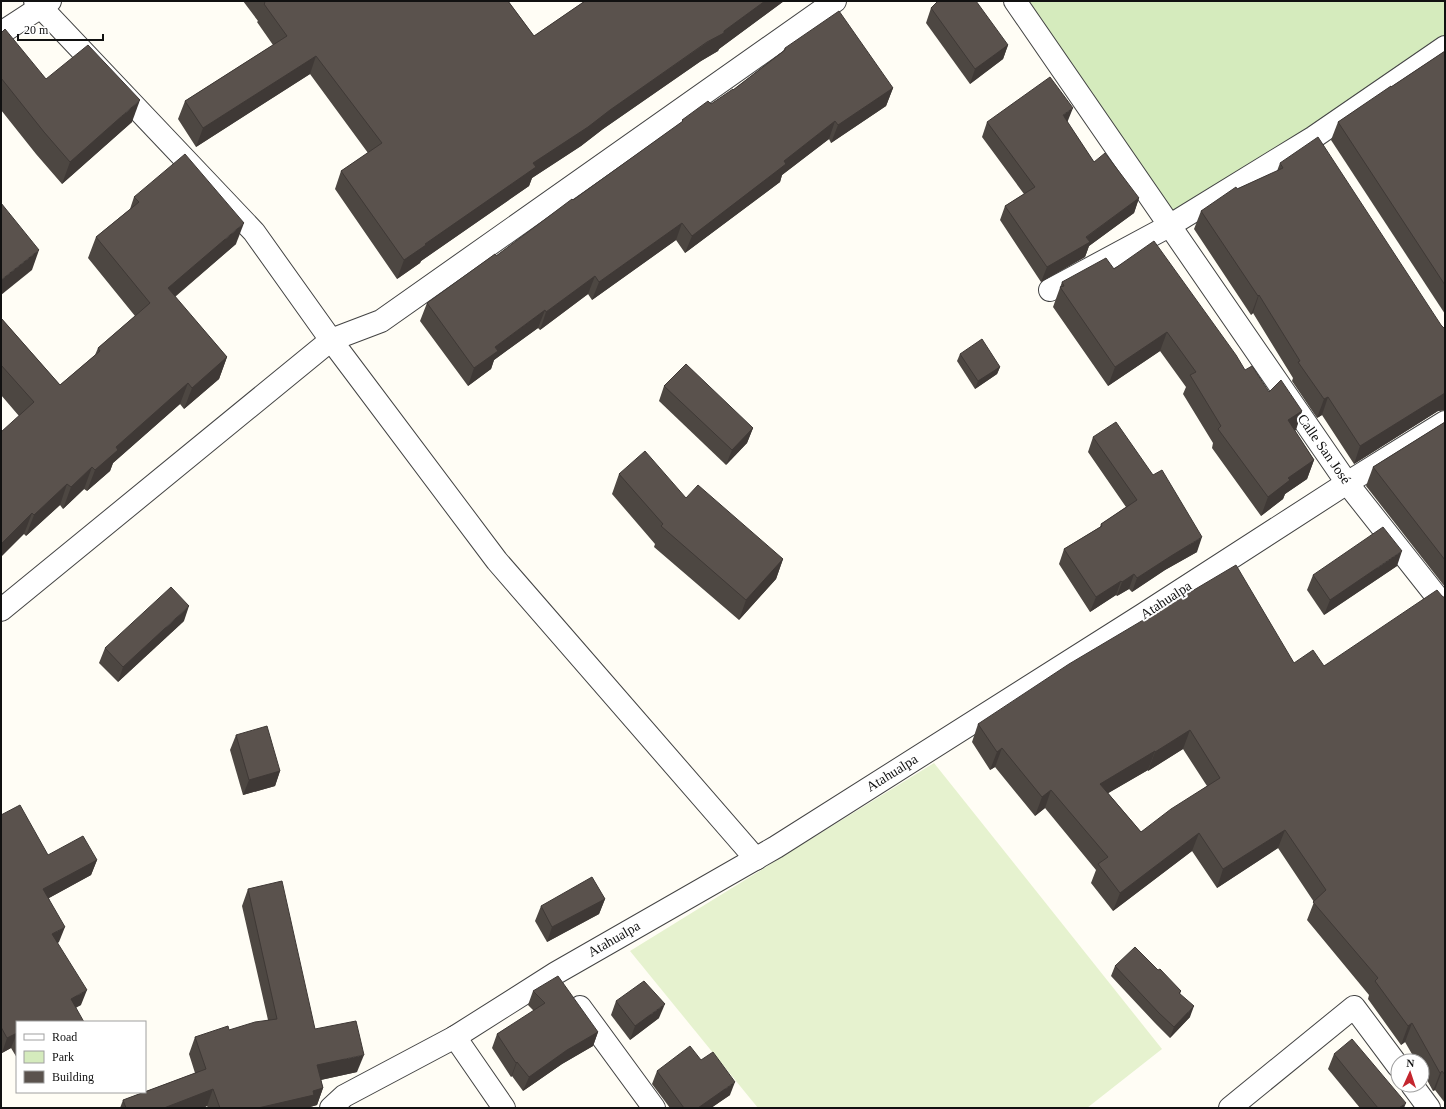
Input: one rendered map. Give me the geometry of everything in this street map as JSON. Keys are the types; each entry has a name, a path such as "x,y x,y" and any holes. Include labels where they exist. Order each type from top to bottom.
{"street":[{"path":"1,610 331,340 381,321 835,1"},
{"name":"Calle San José","path":"1015,1 1347,483 1445,608"},
{"path":"1,33 42,3 254,232 331,340 497,560 756,859"},
{"path":"1050,290 1319,144 1445,47"},
{"name":"Atahualpa","path":"343,1104 455,1037 556,973 756,859 1445,422"},
{"path":"556,973 654,1108"},
{"path":"1230,1108 1354,1007 1390,1055"},
{"path":"455,1037 504,1108"},
{"path":"1418,1093 1429,1108"}],"green space":[{"path":"1015,1 1445,1 1445,47 1169,226"},
{"path":"934,763 1162,1049 1087,1108 758,1108 630,951"}],"building":[{"path":"264,1 508,1 534,36 585,1 765,1 724,31 724,33 707,42 588,127 533,163 536,167 404,260 341,171 382,143 316,56 203,128 185,101 287,36 264,4"},
{"path":"938,1 976,1 1008,45 975,69 931,8"},
{"path":"839,11 893,88 838,125 835,121 784,161 786,164 692,236 682,223 599,282 595,276 546,312 545,310 495,347 498,351 474,368 427,303 495,254 496,256 572,199 573,200 683,121 682,120 708,101 711,104 733,90 785,50 785,48"},
{"path":"5,29 46,79 88,45 140,100 70,162 1,78 1,33"},
{"path":"1445,51 1445,285 1338,122"},
{"path":"1050,77 1073,108 1063,115 1094,162 1105,153 1139,198 1086,237 1090,242 1047,267 1005,206 1035,187 987,122"},
{"path":"1318,137 1445,329 1445,393 1360,446 1328,397 1324,399 1298,362 1300,361 1259,295 1258,296 1201,211 1236,187 1237,189 1283,168 1280,163"},
{"path":"185,154 244,223 168,288 227,357 192,388 188,383 116,447 118,450 95,470 92,467 71,487 67,484 34,515 32,513 1,544 1,432 34,402 1,365 1,318 60,385 100,351 98,348 150,303 96,237 139,202 134,197"},
{"path":"1,203 39,250 1,280"},
{"path":"1154,241 1236,355 1245,370 1252,366 1269,392 1281,380 1302,411 1288,420 1314,460 1288,478 1290,480 1268,497 1218,429 1221,426 1190,375 1196,372 1167,332 1115,367 1060,287 1064,286 1062,282 1106,258 1114,269"},
{"path":"982,339 1000,367 978,381 960,354"},
{"path":"686,364 753,428 732,450 664,386"},
{"path":"1116,422 1153,475 1162,470 1202,537 1137,578 1134,574 1096,597 1064,549 1102,526 1101,524 1137,500 1093,437"},
{"path":"1445,422 1445,560 1373,467"},
{"path":"645,451 686,498 698,485 783,559 746,600 661,526 663,524 619,474"},
{"path":"1383,527 1402,551 1330,600 1313,575"},
{"path":"1236,565 1294,663 1313,650 1324,666 1437,590 1445,598 1445,1075 1442,1071 1440,1073 1412,1023 1408,1026 1375,981 1378,978 1313,902 1326,890 1285,830 1223,869 1199,833 1120,893 1098,864 1108,857 1051,790 1042,797 1002,748 997,752 978,724 1069,664","holes":["1190,730 1220,778 1171,809 1141,832 1100,784"]},
{"path":"171,587 189,606 123,667 105,648"},
{"path":"267,726 280,771 249,780 236,735"},
{"path":"20,805 48,855 83,836 97,860 43,889 65,927 52,934 87,990 71,999 83,1021 16,1021 16,1034 7,1038 1,1027 1,815"},
{"path":"592,877 605,899 552,927 541,906"},
{"path":"282,881 315,1029 356,1021 364,1055 317,1065 323,1088 313,1091 314,1095 258,1108 220,1108 213,1089 164,1108 126,1108 123,1100 142,1093 146,1093 146,1091 206,1069 195,1037 228,1026 229,1030 255,1022 277,1019 248,889"},
{"path":"1135,947 1158,970 1160,969 1181,991 1179,993 1194,1006 1174,1027 1115,966"},
{"path":"558,976 598,1032 567,1050 529,1077 517,1062 516,1063 497,1034 545,1003 533,991"},
{"path":"644,981 665,1004 635,1026 616,1001"},
{"path":"1352,1039 1390,1084 1390,1093 1398,1093 1406,1103 1399,1108 1378,1108 1334,1054"},
{"path":"690,1046 701,1060 713,1052 735,1082 698,1108 684,1108 657,1071"}]}
